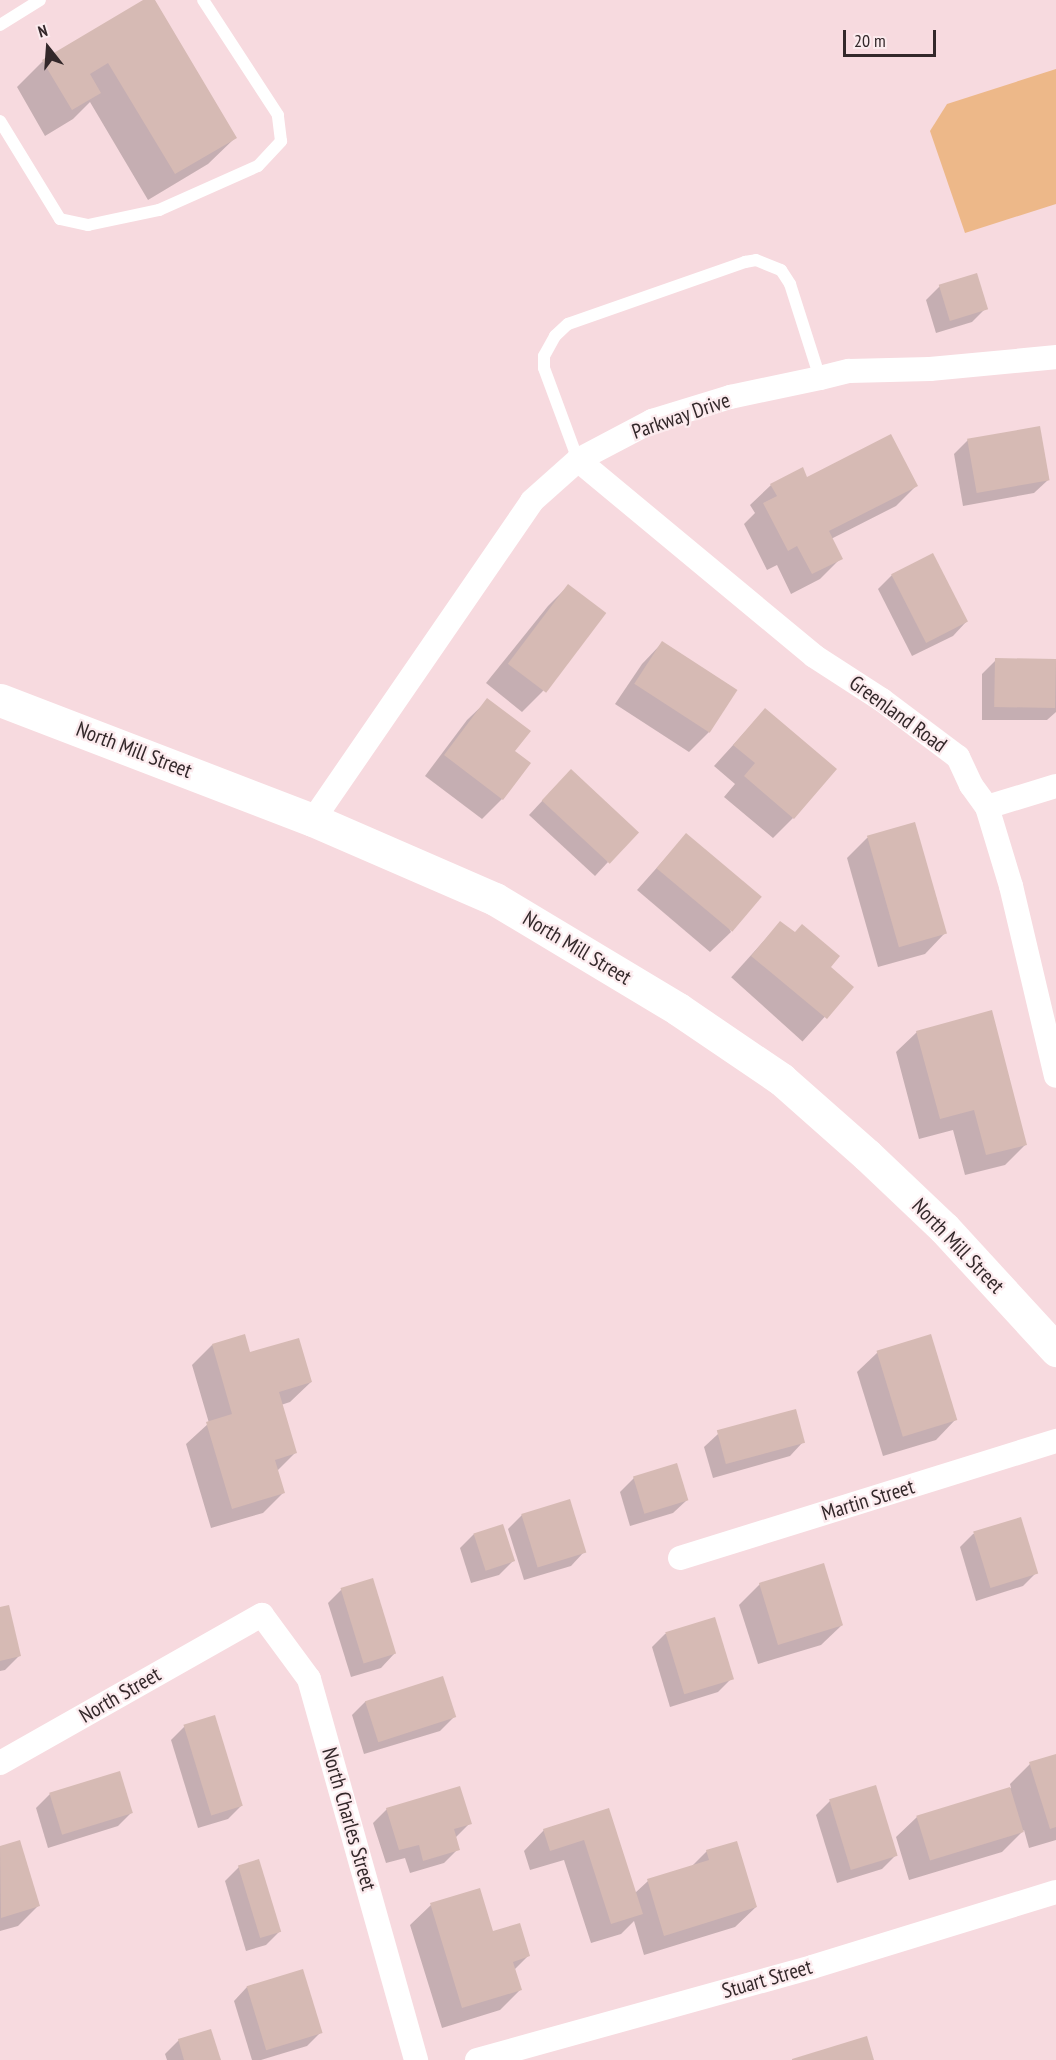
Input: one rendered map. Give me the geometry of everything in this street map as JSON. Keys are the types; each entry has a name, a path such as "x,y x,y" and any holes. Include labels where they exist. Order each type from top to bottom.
{"main road":[{"name":"North Mill Street","path":"0,700 313,820 495,899 678,1009 781,1079 867,1155 944,1228 1055,1345"}],"street":[{"name":"Parkway Drive","path":"313,820 532,501 578,460 652,421 730,397 849,371 930,369 1056,357"},
{"name":"Greenland Road","path":"578,460 814,656 882,700 958,757 971,785 987,807 1011,886 1056,1076"},
{"path":"987,807 1056,786"},
{"name":"Martin Street","path":"680,1558 1056,1441"},
{"name":"North Charles Street","path":"240,1627 261,1615 309,1679 417,2060"},
{"name":"North Street","path":"0,1763 240,1627"},
{"name":"Stuart Street","path":"477,2060 813,1967 1056,1892"}],"lane":[{"path":"0,25 40,0"},
{"path":"0,121 60,219 87,225 159,210 258,166 281,141 278,115 203,0"},
{"path":"578,460 544,368 544,356 555,336 568,324 745,262 756,260 781,270 790,284 820,378"}],"shaded area":[{"path":"1056,69 1056,204 965,233 930,131 947,104"}],"building":[{"path":"143,0 155,0 237,138 175,174 108,63 90,74 101,93 72,110 42,60"},
{"path":"977,273 988,309 950,321 939,285"},
{"path":"1040,426 1050,480 977,493 967,439"},
{"path":"891,434 918,486 829,531 843,559 812,574 797,546 788,551 763,503 777,496 770,484 803,467 807,477"},
{"path":"933,553 968,622 926,643 891,574"},
{"path":"568,584 606,613 546,693 508,664"},
{"path":"662,641 737,690 710,733 634,684"},
{"path":"995,658 1056,659 1055,708 994,707"},
{"path":"487,698 531,731 515,751 531,763 503,800 444,755"},
{"path":"765,708 837,769 794,819 744,776 755,763 733,745"},
{"path":"571,769 639,832 610,864 542,800"},
{"path":"915,822 947,934 899,947 867,836"},
{"path":"686,833 762,897 732,932 656,868"},
{"path":"780,921 795,932 802,924 840,956 831,967 854,987 827,1019 751,956"},
{"path":"992,1010 1027,1145 986,1155 974,1110 940,1119 916,1031"},
{"path":"245,1334 250,1352 299,1338 312,1382 279,1392 297,1453 275,1460 285,1493 232,1509 206,1422 232,1414 212,1344"},
{"path":"931,1334 957,1420 903,1437 876,1351"},
{"path":"796,1409 805,1443 726,1464 717,1430"},
{"path":"677,1463 688,1500 644,1514 633,1476"},
{"path":"570,1499 586,1553 538,1567 521,1514"},
{"path":"1021,1517 1038,1573 990,1588 973,1532"},
{"path":"503,1524 515,1561 486,1571 474,1534"},
{"path":"824,1563 843,1625 778,1645 759,1583"},
{"path":"373,1578 396,1654 364,1663 340,1588"},
{"path":"9,1605 21,1656 0,1661 0,1607"},
{"path":"715,1617 734,1679 684,1694 665,1632"},
{"path":"443,1676 456,1717 378,1742 365,1701"},
{"path":"215,1715 243,1806 211,1815 183,1725"},
{"path":"1056,1754 1056,1827 1050,1829 1029,1762"},
{"path":"120,1771 133,1813 62,1835 49,1793"},
{"path":"876,1785 898,1856 851,1870 829,1799"},
{"path":"460,1786 472,1824 454,1829 460,1850 423,1861 419,1845 399,1850 386,1808"},
{"path":"1010,1787 1024,1832 930,1861 916,1816"},
{"path":"609,1808 643,1914 611,1924 584,1840 550,1851 543,1829"},
{"path":"20,1840 40,1906 1,1918 0,1846"},
{"path":"737,1841 757,1907 664,1936 647,1879 709,1860 706,1850"},
{"path":"259,1859 281,1932 260,1938 238,1865"},
{"path":"480,1888 493,1931 520,1923 530,1956 513,1962 522,1990 462,2008 430,1903"},
{"path":"303,1969 323,2033 266,2050 247,1986"},
{"path":"211,2029 221,2060 184,2060 178,2039"},
{"path":"867,2036 874,2060 792,2060 792,2059"}]}
